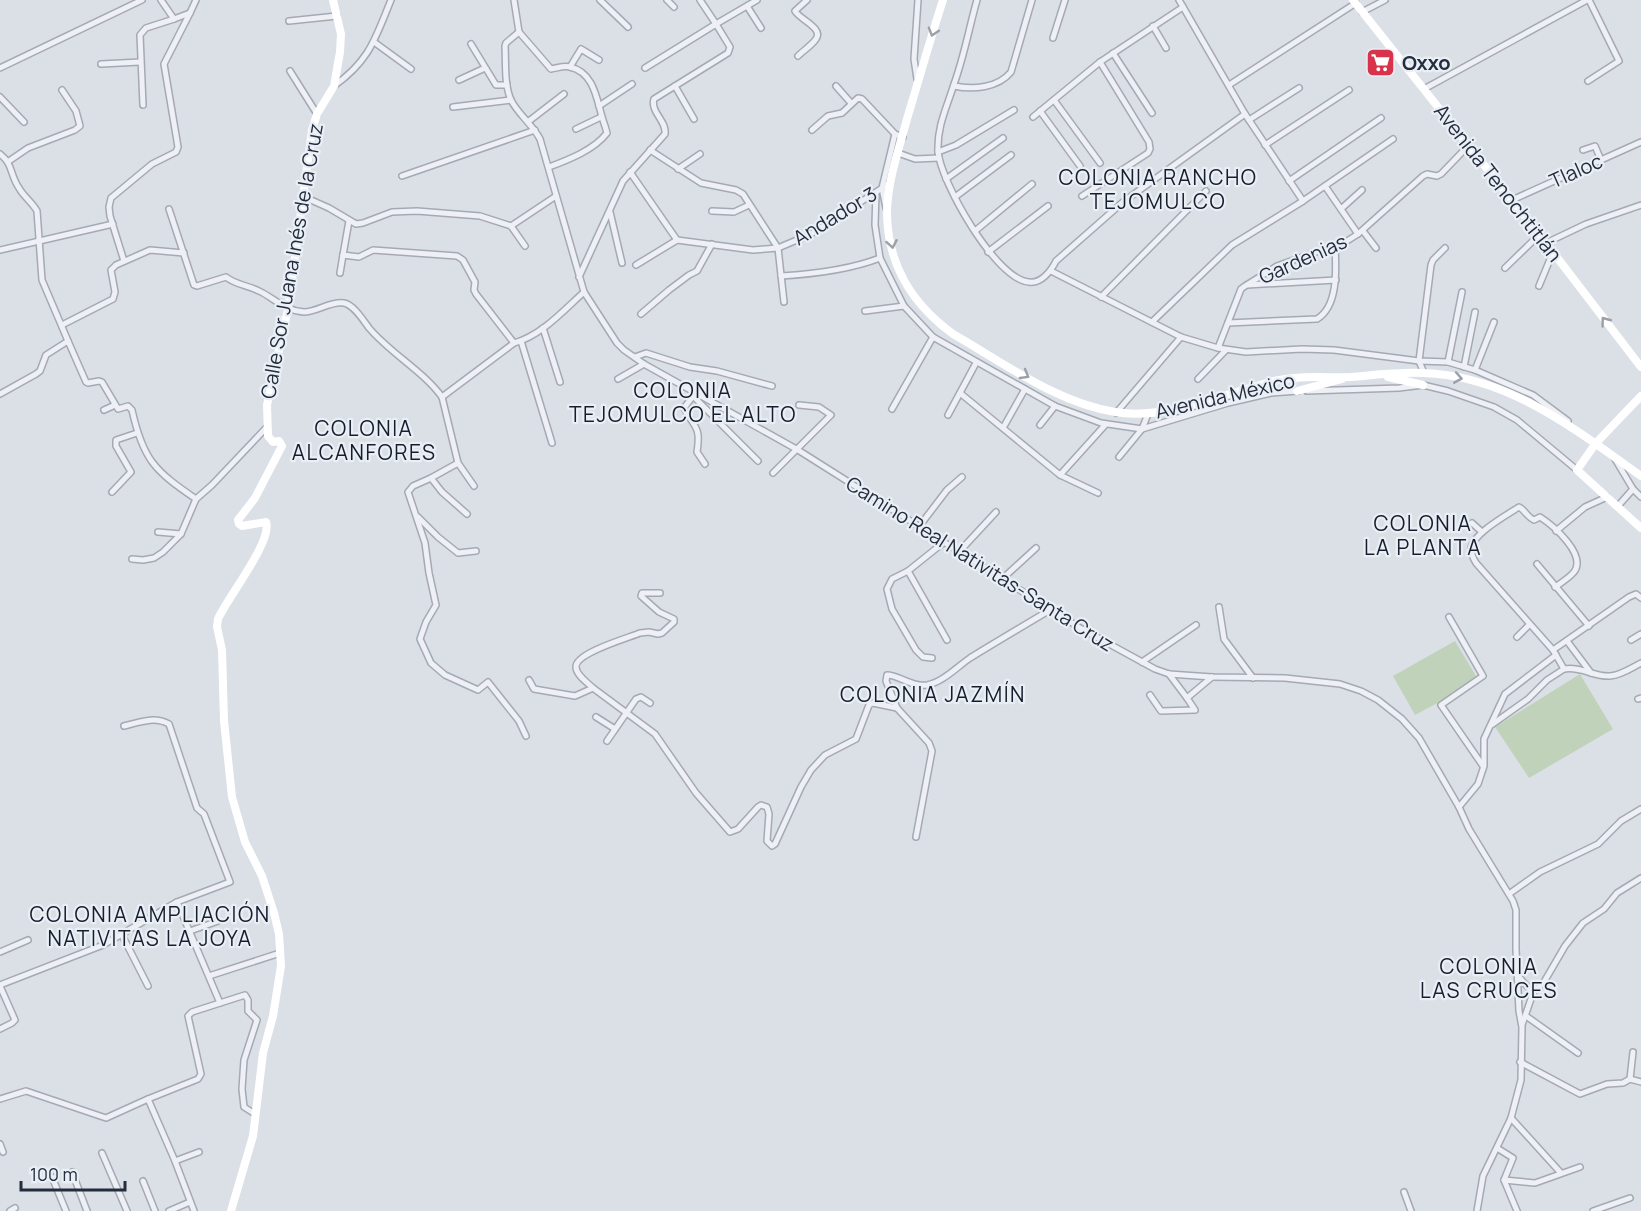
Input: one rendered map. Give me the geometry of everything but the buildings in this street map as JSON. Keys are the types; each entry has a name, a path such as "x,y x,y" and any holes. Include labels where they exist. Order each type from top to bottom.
{"main road":[{"name":"Calle Sor Juana Inés de la Cruz","path":"267,428 269,390 288,309 302,196 309,160 309,144 317,114 334,86 340,52 341,34 333,0"},
{"name":"Avenida México","path":"943,0 899,135 887,212 893,254 904,282 921,306 953,334 1064,398 1116,413 1148,414 1283,379 1424,372 1460,377 1501,390 1575,428 1641,476"},
{"name":"Avenida Tenochtitlán","path":"1354,2 1546,243 1641,367"},
{"path":"1381,375 1423,385"},
{"path":"1297,392 1345,377"},
{"path":"1641,396 1596,443 1577,470 1641,528"},
{"path":"231,1211 253,1137 263,1053 280,978 280,953 274,913 262,876 245,843 232,797 224,721 222,650 217,627 221,611 252,562 268,529 266,522 242,526 238,520 255,498 282,446 279,441 271,441 267,428"}],"street":[{"path":"0,68 142,0"},
{"path":"161,0 174,19"},
{"path":"124,261 109,207 111,198 152,164 176,152 178,147 164,64 196,0"},
{"path":"334,86 355,69 374,42 391,0"},
{"path":"514,0 519,32 551,69 570,67 586,76 592,85 606,133 602,139 585,151 549,167"},
{"path":"600,0 628,27"},
{"path":"667,0 674,7"},
{"path":"579,278 619,188 666,131 652,103 654,99 730,50 700,0"},
{"path":"645,68 757,0"},
{"path":"798,56 818,35 817,30 797,16 795,11 807,0"},
{"path":"918,0 914,59 918,81"},
{"path":"977,0 954,86 941,118 938,155 955,198 988,252 1021,281 1031,283 1039,280 1051,271 1056,261 1123,202 1245,114"},
{"path":"954,86 990,86 1006,78 1011,72 1032,0"},
{"path":"1053,38 1065,0"},
{"path":"1179,0 1245,114 1303,201"},
{"path":"1362,12 1384,0"},
{"path":"1424,89 1588,0 1619,61 1588,81"},
{"path":"1228,85 1354,2"},
{"path":"747,6 761,28"},
{"path":"1033,117 1113,53 1183,7"},
{"path":"143,105 140,62 141,31 190,14"},
{"path":"289,21 337,16"},
{"path":"1153,26 1166,48"},
{"name":"Camino Real Nativitas-Santa Cruz","path":"519,32 505,46 507,85 511,100 535,130 549,167 584,292 617,343 644,364 694,394 798,450 1001,580 1110,646 1142,662 1169,674 1285,678 1340,684 1362,691 1378,700 1402,719 1419,738 1459,807 1469,829 1509,894 1516,910 1519,1011 1522,1027"},
{"path":"374,42 411,69"},
{"path":"471,44 496,85 507,85"},
{"path":"570,67 581,49 599,60"},
{"path":"1113,53 1152,113"},
{"path":"101,64 140,62"},
{"path":"1082,196 1148,153 1150,149 1149,142 1100,63"},
{"path":"459,80 485,68"},
{"path":"290,70 317,114"},
{"path":"599,106 632,84"},
{"path":"675,86 694,119"},
{"path":"836,86 851,103"},
{"path":"1249,120 1299,88"},
{"path":"9,160 28,148 80,126 76,111 62,90"},
{"path":"1265,145 1349,90"},
{"path":"529,121 564,94"},
{"path":"0,97 24,122"},
{"path":"812,130 828,116 842,113 858,98 862,99 899,135 882,188 887,212"},
{"path":"453,107 511,100"},
{"path":"1053,100 1100,163"},
{"path":"898,153 915,159 938,155 1014,110"},
{"path":"1040,111 1080,165"},
{"path":"576,129 601,117"},
{"path":"1289,181 1382,118"},
{"path":"402,176 535,130"},
{"path":"946,179 1003,138"},
{"path":"1152,322 1232,245 1326,186 1394,139"},
{"name":"Tlaloc","path":"1512,200 1641,142"},
{"name":"Gardenias","path":"1218,348 1241,289 1277,266 1335,245 1361,232 1423,176 1441,174 1469,146"},
{"path":"1583,150 1595,146 1601,160"},
{"path":"650,150 701,183 739,191 778,248 784,302"},
{"path":"0,154 9,160 20,190 32,202 37,212 42,280 86,382 102,382 118,409 128,406 132,410 137,433 156,470 196,499 181,534 164,552 154,558 132,559"},
{"path":"678,169 700,154"},
{"path":"955,198 1011,156"},
{"path":"630,172 677,240"},
{"name":"Andador 3","path":"778,248 811,234 891,182"},
{"path":"975,231 1032,184"},
{"path":"1326,186 1341,208 1376,248"},
{"path":"1341,208 1362,190"},
{"path":"1101,297 1206,191"},
{"path":"876,193 875,225 880,258 904,306 933,337 1056,406 1106,424 1142,429 1228,403 1271,393 1423,385 1448,390 1507,414 1577,470"},
{"path":"302,196 356,224 363,224 392,212 417,211 480,216 512,226 525,246"},
{"path":"512,226 556,196"},
{"path":"712,211 734,212 749,205"},
{"path":"1546,243 1586,224 1641,205"},
{"path":"988,252 1048,206"},
{"path":"169,210 194,285 225,277 234,284 258,290 288,309 305,312 338,303 346,303 351,307 398,357 424,376 442,397 458,463 474,486"},
{"path":"610,211 622,263"},
{"path":"340,273 349,221"},
{"path":"0,250 113,224"},
{"path":"1506,268 1539,235"},
{"path":"636,265 677,240 753,250 778,248"},
{"path":"641,314 688,275 697,272 712,244"},
{"path":"1228,323 1317,319 1326,311 1336,280 1335,245"},
{"path":"1424,372 1419,361 1431,265 1444,248"},
{"path":"62,325 113,299 116,292 111,270 124,261 150,250 184,253"},
{"path":"343,255 359,257 373,250 460,257 476,282 474,290 514,343"},
{"path":"1539,286 1552,252"},
{"path":"781,276 813,274 867,263 880,258"},
{"path":"1051,271 1181,337 1218,348 1246,352 1334,350 1419,361 1448,362 1475,370 1533,395 1575,428"},
{"path":"1245,286 1336,280"},
{"path":"442,397 514,343 543,328 584,292"},
{"path":"1448,362 1462,292"},
{"path":"866,311 904,306"},
{"path":"1464,367 1474,312"},
{"path":"1475,370 1494,322"},
{"path":"543,328 560,382"},
{"path":"892,409 933,337"},
{"path":"1116,413 1181,337"},
{"path":"0,394 40,371 46,355 68,341"},
{"path":"521,341 552,443"},
{"path":"1198,379 1227,350"},
{"path":"635,357 646,353 690,367 772,386"},
{"path":"948,415 976,363"},
{"path":"618,379 644,364"},
{"path":"1003,428 1025,389"},
{"path":"960,393 1060,475 1098,493"},
{"path":"705,464 697,452 698,428 684,408 694,394 758,461"},
{"path":"104,410 115,405"},
{"path":"773,472 798,450 831,415 819,407 799,405"},
{"path":"1040,425 1056,406"},
{"path":"1119,457 1142,429 1148,414"},
{"path":"1060,475 1106,424"},
{"name":"Calle Sor Juana Inés de la Cruz","path":"196,499 267,428"},
{"path":"112,492 131,472 116,440 137,433"},
{"path":"1612,456 1633,489 1641,497"},
{"path":"458,463 409,488 408,492 425,543 436,605 426,622 420,639 431,663 445,675 478,690 488,682 519,721 526,736"},
{"path":"918,528 942,496 962,477"},
{"path":"431,478 442,492 466,514"},
{"path":"1618,506 1633,489"},
{"path":"1556,531 1585,507 1607,497"},
{"path":"1555,587 1574,572 1578,558 1576,552 1540,517 1533,520 1519,507 1480,534 1471,546 1471,553 1476,562 1554,652 1564,669"},
{"path":"958,553 996,512"},
{"path":"417,516 458,553 476,551"},
{"path":"1472,523 1480,534"},
{"path":"158,532 181,534"},
{"path":"932,658 923,657 916,650 892,609 887,589 888,583 908,571 943,543"},
{"path":"1001,580 1036,548"},
{"path":"1538,564 1589,626"},
{"path":"908,571 947,640"},
{"path":"660,593 642,592 641,596 659,612 674,619 671,627 658,634 640,633 588,653 578,660 575,667 593,688 655,734 696,793 730,832 738,829 759,807 764,805 769,814 767,841 772,846 775,844 806,777 825,755 856,739 869,705 873,703 897,708"},
{"path":"1459,807 1478,784 1484,766 1484,739 1505,694 1567,641 1629,597 1636,594 1641,598"},
{"path":"1219,607 1224,639 1252,678"},
{"path":"916,837 932,751 929,743 897,708 886,681 888,675 893,675 905,682 925,686 936,682 969,659 1050,610"},
{"path":"1449,617 1484,676 1441,705 1484,766"},
{"path":"1142,662 1196,625"},
{"path":"1517,638 1529,625"},
{"path":"1631,640 1641,634"},
{"path":"1567,641 1592,673"},
{"path":"1490,726 1564,669 1575,667 1609,676 1624,673 1641,663"},
{"path":"1150,695 1161,711 1196,710 1169,674"},
{"path":"1186,698 1212,677"},
{"path":"529,680 534,689 574,696 593,688"},
{"path":"607,741 638,697 650,703"},
{"path":"596,717 615,729"},
{"path":"0,1029 15,1020 0,986 55,965 122,935 177,902 228,884 230,879 204,814 197,808 169,724 162,720 152,719 124,726"},
{"path":"1509,894 1540,872 1598,844 1621,821 1641,809"},
{"path":"1477,1211 1484,1176 1518,1098 1521,1080 1522,1027 1533,993 1544,982 1565,946 1583,923 1604,909 1617,893 1641,878"},
{"path":"177,902 220,1003"},
{"path":"190,931 218,921"},
{"path":"122,935 148,986"},
{"path":"0,952 28,940"},
{"path":"209,976 280,953"},
{"path":"1519,977 1533,993"},
{"path":"0,1099 26,1091 106,1118 198,1079 201,1074 188,1016 192,1012 245,995 248,1000 248,1011 257,1020 244,1060 242,1074 244,1107 255,1114"},
{"path":"1526,1016 1578,1053"},
{"path":"1630,1079 1633,1052"},
{"path":"1520,1062 1580,1094 1607,1084 1623,1083 1630,1079 1641,1082"},
{"path":"148,1099 194,1211"},
{"path":"1511,1118 1560,1172"},
{"path":"0,1144 3,1152"},
{"path":"1497,1148 1513,1158 1504,1180 1517,1211"},
{"path":"175,1161 199,1152"},
{"path":"102,1153 127,1211"},
{"path":"1504,1180 1535,1183 1560,1172 1580,1167"},
{"path":"72,1172 87,1211"},
{"path":"52,1177 66,1211"},
{"path":"143,1181 155,1211"},
{"path":"1404,1192 1411,1211"},
{"path":"1593,1211 1630,1198"},
{"path":"170,1211 190,1202"}],"green space":[{"path":"1455,641 1479,681 1415,715 1393,676"},
{"path":"1580,674 1613,729 1529,778 1495,727"}],"place":[{"name":"Oxxo","path":"1381,63"}],"district":[{"name":"COLONIA RANCHO TEJOMULCO","path":"1158,190"},
{"name":"COLONIA TEJOMULCO EL ALTO","path":"683,403"},
{"name":"COLONIA ALCANFORES","path":"364,441"},
{"name":"COLONIA LA PLANTA","path":"1423,536"},
{"name":"COLONIA JAZMÍN","path":"933,695"},
{"name":"COLONIA AMPLIACIÓN NATIVITAS LA JOYA","path":"150,927"},
{"name":"COLONIA LAS CRUCES","path":"1489,979"}]}
